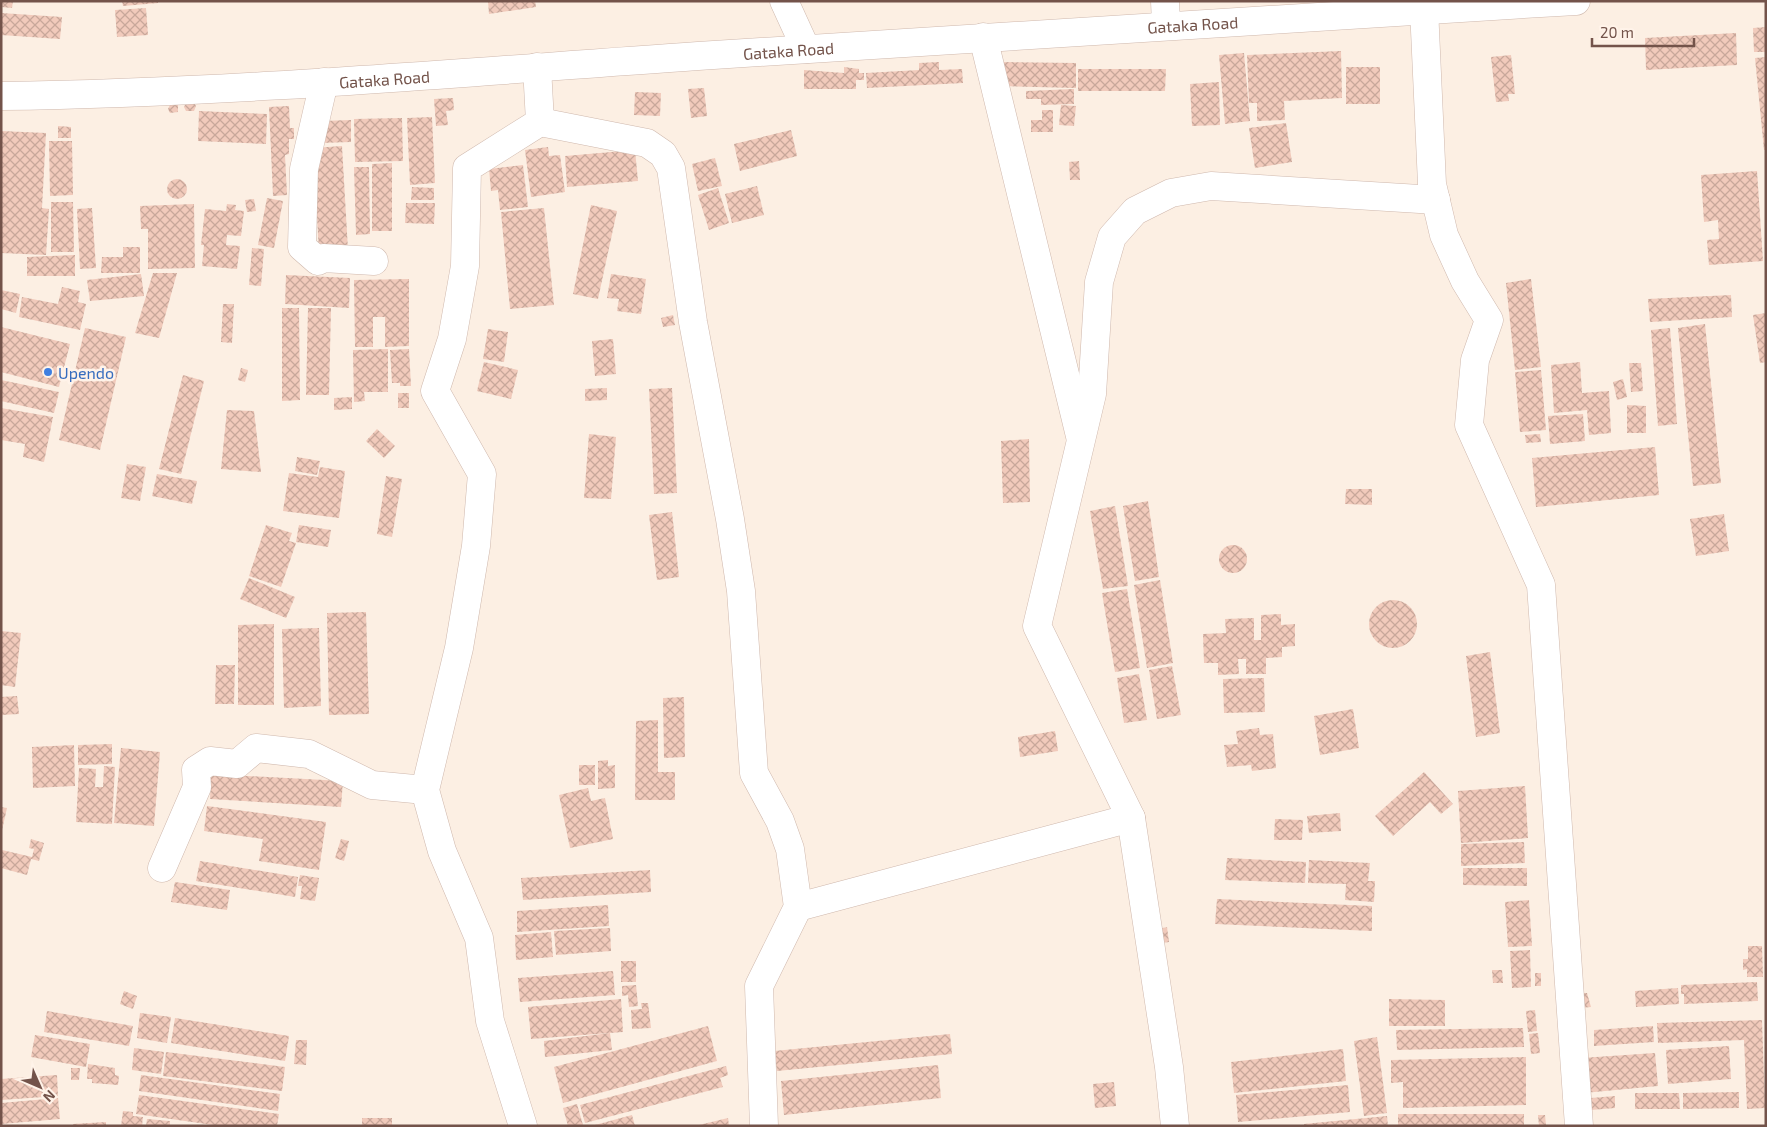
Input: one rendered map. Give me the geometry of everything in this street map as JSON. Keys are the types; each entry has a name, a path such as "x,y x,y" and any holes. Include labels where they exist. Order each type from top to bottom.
{"street":[{"path":"784,1 806,49"},
{"name":"Gataka Road","path":"1,96 108,94 324,82 983,37 1165,13 1424,8 1454,5 1576,1"},
{"path":"1424,8 1432,184 1448,242 1465,281 1489,320 1475,360 1469,424 1540,585 1579,1126"},
{"path":"983,37 1081,441"},
{"path":"537,67 540,122"},
{"path":"324,82 304,169 302,247 318,261 323,258 374,261"},
{"path":"520,1118 490,1021 479,938 442,851 425,790 459,648 476,546 482,474 435,391 452,339 465,266 467,168 540,122 647,143 663,154 671,168 693,322 730,519 741,591 754,773 780,821 790,849 798,907 759,986 764,1126"},
{"path":"1175,1126 1169,1067 1132,818 1037,626 1092,394 1099,282 1112,237 1135,211 1171,193 1211,186 1436,200"},
{"path":"162,868 197,787 196,770 210,761 238,764 256,748 308,754 372,785 425,790"},
{"path":"798,907 1132,818"}],"building":[{"path":"1,1 13,1 12,8 1,7"},
{"path":"122,1 158,1 158,3 123,6"},
{"path":"488,1 535,1 536,7 489,14"},
{"path":"146,8 148,35 117,37 115,10"},
{"path":"1,13 62,17 60,39 1,35"},
{"path":"1766,27 1766,52 1754,52 1753,28"},
{"path":"1736,33 1737,65 1646,70 1645,38"},
{"path":"1341,51 1342,98 1284,101 1285,120 1257,121 1257,103 1249,103 1247,55"},
{"path":"1244,53 1250,121 1225,124 1219,55"},
{"path":"1511,55 1515,94 1508,94 1509,101 1496,102 1491,57"},
{"path":"1766,57 1766,150 1764,150 1755,58"},
{"path":"939,62 939,70 962,69 963,83 867,88 866,73 919,70 919,63"},
{"path":"1001,62 1076,63 1076,88 1001,86"},
{"path":"844,67 859,69 859,73 864,73 864,80 856,80 856,89 804,89 804,70 844,73"},
{"path":"1346,67 1380,67 1380,104 1346,104"},
{"path":"1078,69 1166,69 1165,91 1078,91"},
{"path":"1219,82 1220,125 1192,126 1190,84"},
{"path":"704,88 707,116 691,118 688,89"},
{"path":"1074,89 1074,104 1041,105 1041,99 1026,99 1026,91"},
{"path":"635,92 661,93 660,116 634,115"},
{"path":"453,98 454,110 446,111 448,125 436,126 434,99"},
{"path":"186,103 194,103 196,106 194,111 186,111 184,107"},
{"path":"178,104 178,112 170,113 168,109 170,105"},
{"path":"1061,105 1076,106 1074,126 1059,125"},
{"path":"289,106 290,128 294,128 294,139 289,139 289,154 285,155 287,195 273,196 269,107"},
{"path":"1042,110 1053,110 1053,132 1031,132 1031,120 1042,120"},
{"path":"199,111 267,114 266,144 198,141"},
{"path":"432,117 435,183 410,185 407,118"},
{"path":"402,118 403,161 355,162 354,119"},
{"path":"351,120 351,142 321,143 320,121"},
{"path":"1286,123 1292,162 1255,168 1249,128"},
{"path":"58,126 71,127 71,138 58,138"},
{"path":"791,130 797,156 740,171 734,144"},
{"path":"1,131 46,133 42,208 49,209 46,255 1,253"},
{"path":"49,141 72,141 73,195 50,196"},
{"path":"342,146 348,250 319,252 313,148"},
{"path":"548,147 549,156 560,155 565,192 531,197 525,150"},
{"path":"635,150 638,181 567,187 565,156"},
{"path":"715,158 722,186 698,191 692,164"},
{"path":"1079,161 1080,180 1070,180 1069,162"},
{"path":"392,163 392,231 372,231 372,164"},
{"path":"523,165 528,207 500,210 498,190 491,191 489,169"},
{"path":"354,167 369,167 370,234 356,235"},
{"path":"1757,171 1763,261 1709,265 1707,240 1719,239 1718,220 1704,222 1701,175"},
{"path":"177,179 184,182 187,189 184,196 177,199 170,196 167,189 170,182"},
{"path":"757,186 764,215 732,223 725,194"},
{"path":"412,187 434,188 434,200 411,200"},
{"path":"718,188 729,223 709,230 698,195"},
{"path":"267,198 283,201 274,248 258,245"},
{"path":"254,199 256,211 247,212 245,200"},
{"path":"51,202 73,202 74,252 51,252"},
{"path":"406,203 435,203 434,224 405,223"},
{"path":"194,204 195,268 148,269 148,229 141,229 140,206"},
{"path":"227,204 236,205 235,210 244,211 241,236 227,235 226,245 240,246 237,269 202,266 204,245 201,245 205,209 226,211"},
{"path":"591,205 617,211 598,299 573,294"},
{"path":"92,208 96,268 80,269 77,209"},
{"path":"544,208 554,305 510,309 501,212"},
{"path":"123,247 140,247 140,273 101,273 102,257 123,257"},
{"path":"252,248 264,249 261,286 249,285"},
{"path":"75,255 75,276 27,276 27,257"},
{"path":"153,273 177,273 159,338 135,333"},
{"path":"141,274 144,296 90,301 87,280"},
{"path":"611,274 646,279 641,314 617,311 619,299 607,298"},
{"path":"286,275 350,278 349,308 285,304"},
{"path":"409,279 409,346 385,347 385,317 373,317 373,347 355,347 354,280"},
{"path":"1531,279 1541,367 1515,370 1506,283"},
{"path":"62,287 80,291 78,302 86,304 80,330 19,317 22,297 58,304"},
{"path":"1,290 20,294 16,313 1,309"},
{"path":"1731,295 1732,317 1650,322 1648,299"},
{"path":"223,304 234,304 232,343 221,342"},
{"path":"282,308 299,308 300,400 282,401"},
{"path":"308,308 331,308 329,395 306,395"},
{"path":"1766,313 1766,362 1760,363 1753,315"},
{"path":"673,315 675,325 663,327 661,318"},
{"path":"1705,324 1721,483 1693,486 1678,328"},
{"path":"1,327 70,344 59,387 1,372"},
{"path":"85,328 126,337 100,450 59,440"},
{"path":"1670,328 1677,424 1658,426 1651,330"},
{"path":"488,329 508,332 504,362 483,359"},
{"path":"613,339 616,374 595,376 592,341"},
{"path":"388,349 388,392 364,392 365,401 354,402 353,350"},
{"path":"409,349 411,386 400,386 400,383 392,383 390,350"},
{"path":"484,362 518,370 511,399 477,391"},
{"path":"1580,362 1582,393 1609,391 1611,433 1589,435 1587,410 1554,413 1551,365"},
{"path":"1629,363 1641,363 1643,391 1631,392"},
{"path":"241,368 248,370 245,382 238,380"},
{"path":"1541,370 1546,430 1520,432 1515,372"},
{"path":"183,375 204,381 181,474 159,469"},
{"path":"1623,379 1627,397 1617,400 1613,382"},
{"path":"1,380 59,392 54,413 1,401"},
{"path":"607,388 607,400 585,401 585,389"},
{"path":"672,388 677,493 654,494 649,389"},
{"path":"398,393 409,393 409,408 398,408"},
{"path":"352,397 352,409 334,410 334,398"},
{"path":"1627,405 1646,406 1646,433 1627,433"},
{"path":"1,408 53,417 44,462 23,457 25,444 1,440"},
{"path":"227,410 254,411 261,472 221,469"},
{"path":"1583,414 1585,441 1550,444 1548,416"},
{"path":"377,429 395,446 384,458 366,441"},
{"path":"589,434 616,437 611,499 584,498"},
{"path":"1540,434 1541,442 1526,443 1525,435"},
{"path":"1029,439 1030,502 1003,503 1001,441"},
{"path":"1655,447 1659,495 1536,507 1532,458"},
{"path":"297,457 320,461 317,475 295,471"},
{"path":"127,464 146,467 140,501 121,498"},
{"path":"320,467 345,471 339,518 283,511 289,473 318,477"},
{"path":"157,474 197,481 192,504 152,496"},
{"path":"386,476 402,479 392,537 377,534"},
{"path":"1346,489 1372,489 1372,505 1345,504"},
{"path":"1148,501 1159,577 1135,581 1123,506"},
{"path":"1115,506 1128,586 1103,589 1090,511"},
{"path":"672,512 679,577 657,580 649,515"},
{"path":"1724,514 1729,551 1696,556 1690,519"},
{"path":"266,525 292,533 289,541 296,543 281,587 249,576"},
{"path":"299,525 331,530 328,547 296,542"},
{"path":"1233,545 1243,549 1247,559 1243,569 1233,573 1223,569 1219,559 1223,549"},
{"path":"249,578 295,597 286,618 240,599"},
{"path":"1160,580 1173,663 1147,668 1134,585"},
{"path":"1127,589 1140,668 1115,672 1102,593"},
{"path":"1393,600 1402,602 1410,607 1415,615 1417,624 1415,633 1410,641 1402,646 1393,648 1384,646 1376,641 1371,633 1369,624 1371,615 1376,607 1384,602"},
{"path":"366,612 369,714 329,715 327,613"},
{"path":"1281,614 1281,625 1295,624 1295,646 1282,647 1282,657 1266,658 1266,674 1246,674 1246,659 1238,659 1239,674 1218,675 1218,663 1204,663 1203,634 1226,633 1225,619 1254,618 1254,640 1261,640 1261,615"},
{"path":"274,624 274,705 238,705 238,625"},
{"path":"319,628 321,706 284,708 282,629"},
{"path":"1,631 21,633 15,687 1,685"},
{"path":"1490,652 1500,733 1476,737 1466,656"},
{"path":"216,665 235,665 234,704 215,704"},
{"path":"1172,666 1181,715 1157,719 1149,670"},
{"path":"1139,674 1147,720 1124,723 1117,678"},
{"path":"1264,678 1265,712 1224,713 1223,679"},
{"path":"17,696 19,714 1,715 1,697"},
{"path":"684,697 685,757 664,758 663,698"},
{"path":"1353,709 1359,748 1320,755 1314,716"},
{"path":"658,720 658,772 675,772 675,800 635,800 636,721"},
{"path":"1259,728 1260,735 1273,734 1276,768 1252,771 1251,765 1227,767 1224,745 1238,744 1236,731"},
{"path":"1055,731 1058,751 1020,757 1018,737"},
{"path":"112,744 112,764 78,765 78,745"},
{"path":"74,745 75,786 33,788 32,747"},
{"path":"121,748 160,752 154,826 114,823"},
{"path":"608,760 608,766 615,765 615,788 598,789 598,761"},
{"path":"579,765 595,765 595,785 579,785"},
{"path":"104,766 115,767 112,824 76,822 79,768 96,769 95,787 103,787"},
{"path":"1424,772 1453,804 1441,814 1430,802 1393,836 1375,816"},
{"path":"211,774 343,781 341,807 210,799"},
{"path":"1525,786 1528,838 1461,843 1458,791"},
{"path":"588,788 591,801 605,798 613,839 570,848 559,795"},
{"path":"207,806 326,822 319,870 259,861 263,839 204,831"},
{"path":"1,807 7,808 2,830 1,830"},
{"path":"1340,813 1341,831 1309,833 1307,816"},
{"path":"1275,819 1303,820 1302,840 1274,840"},
{"path":"31,839 44,843 39,861 31,859 27,875 1,868 2,850 32,857 34,849 29,848"},
{"path":"341,839 349,841 344,861 335,858"},
{"path":"1524,842 1525,863 1461,866 1461,844"},
{"path":"1227,858 1306,862 1305,883 1225,880"},
{"path":"1309,860 1370,863 1368,881 1375,881 1374,902 1345,900 1346,884 1308,883"},
{"path":"200,861 298,877 295,897 196,881"},
{"path":"1463,868 1527,868 1527,886 1463,885"},
{"path":"650,870 651,892 523,900 521,878"},
{"path":"300,875 319,878 315,901 300,899 302,886 298,886"},
{"path":"175,882 230,890 227,910 171,902"},
{"path":"1217,899 1372,906 1372,931 1215,924"},
{"path":"1529,900 1532,946 1508,947 1505,902"},
{"path":"608,905 609,926 517,932 517,911"},
{"path":"1167,927 1169,942 1156,944 1154,930"},
{"path":"610,928 611,951 556,955 554,931"},
{"path":"551,932 553,957 516,960 515,935"},
{"path":"1748,946 1762,946 1763,977 1747,977 1747,969 1743,970 1743,959 1748,959"},
{"path":"1530,950 1531,987 1512,988 1510,951"},
{"path":"621,961 636,961 636,982 621,982"},
{"path":"1492,970 1502,970 1503,983 1493,983"},
{"path":"613,971 615,995 520,1002 518,978"},
{"path":"1535,973 1541,973 1541,986 1535,986"},
{"path":"1757,982 1758,1001 1684,1004 1684,994 1681,994 1681,985"},
{"path":"636,985 638,1006 629,1007 628,995 622,996 622,986"},
{"path":"1678,988 1679,1004 1636,1007 1635,991"},
{"path":"124,991 137,996 133,1009 120,1004"},
{"path":"1580,993 1587,993 1591,1007 1581,1008"},
{"path":"621,999 623,1032 531,1039 528,1007"},
{"path":"1389,999 1445,1000 1445,1026 1389,1026"},
{"path":"641,1003 648,1003 651,1028 632,1029 631,1010 642,1009"},
{"path":"1535,1010 1537,1031 1528,1032 1526,1011"},
{"path":"47,1011 133,1026 129,1046 44,1032"},
{"path":"140,1013 171,1017 167,1043 137,1038"},
{"path":"175,1018 289,1036 285,1061 171,1043"},
{"path":"1762,1020 1765,1108 1747,1109 1744,1040 1658,1043 1657,1023"},
{"path":"708,1026 717,1061 563,1103 554,1067"},
{"path":"1653,1026 1654,1042 1594,1046 1594,1030"},
{"path":"1523,1028 1524,1047 1397,1050 1396,1030"},
{"path":"610,1033 612,1050 545,1057 544,1041"},
{"path":"1538,1033 1540,1053 1531,1054 1529,1034"},
{"path":"950,1034 952,1054 777,1071 774,1051"},
{"path":"35,1035 90,1044 86,1067 31,1057"},
{"path":"1377,1037 1387,1113 1364,1116 1354,1041"},
{"path":"296,1040 307,1040 306,1065 294,1064"},
{"path":"1729,1046 1731,1079 1668,1084 1666,1050"},
{"path":"134,1048 164,1052 161,1074 132,1070"},
{"path":"1343,1049 1346,1081 1234,1093 1231,1062"},
{"path":"166,1052 285,1067 282,1091 163,1076"},
{"path":"1655,1053 1658,1086 1584,1093 1581,1058"},
{"path":"1526,1057 1526,1105 1403,1108 1403,1082 1391,1083 1391,1060"},
{"path":"88,1064 115,1068 115,1075 119,1076 118,1085 92,1083 92,1079 87,1079"},
{"path":"938,1065 941,1098 784,1115 781,1081"},
{"path":"726,1066 728,1075 720,1078 723,1087 585,1123 580,1105"},
{"path":"71,1068 80,1068 79,1080 71,1080"},
{"path":"57,1075 58,1096 1,1100 1,1079"},
{"path":"141,1075 280,1094 278,1111 139,1091"},
{"path":"1114,1082 1116,1106 1095,1108 1093,1084"},
{"path":"1348,1085 1350,1112 1238,1122 1236,1095"},
{"path":"1739,1092 1739,1108 1683,1109 1683,1093"},
{"path":"1635,1093 1679,1093 1680,1109 1635,1109"},
{"path":"139,1095 279,1114 277,1126 220,1126 136,1114"},
{"path":"1615,1096 1615,1108 1591,1110 1591,1098"},
{"path":"58,1098 60,1119 1,1124 1,1103"},
{"path":"577,1104 583,1125 568,1126 563,1108"},
{"path":"123,1111 133,1112 133,1116 143,1117 142,1126 121,1126"},
{"path":"1398,1114 1524,1114 1524,1126 1398,1126"},
{"path":"632,1115 635,1126 595,1126 595,1125"},
{"path":"1538,1115 1545,1115 1546,1125 1539,1126"},
{"path":"1387,1116 1388,1126 1304,1126 1304,1124"},
{"path":"362,1118 392,1118 392,1126 362,1126"},
{"path":"728,1118 729,1126 699,1126 699,1125"},
{"path":"147,1119 170,1121 170,1126 146,1126"},
{"path":"106,1122 106,1126 73,1126 73,1124"}],"place":[{"name":"Upendo","path":"48,372"}]}
